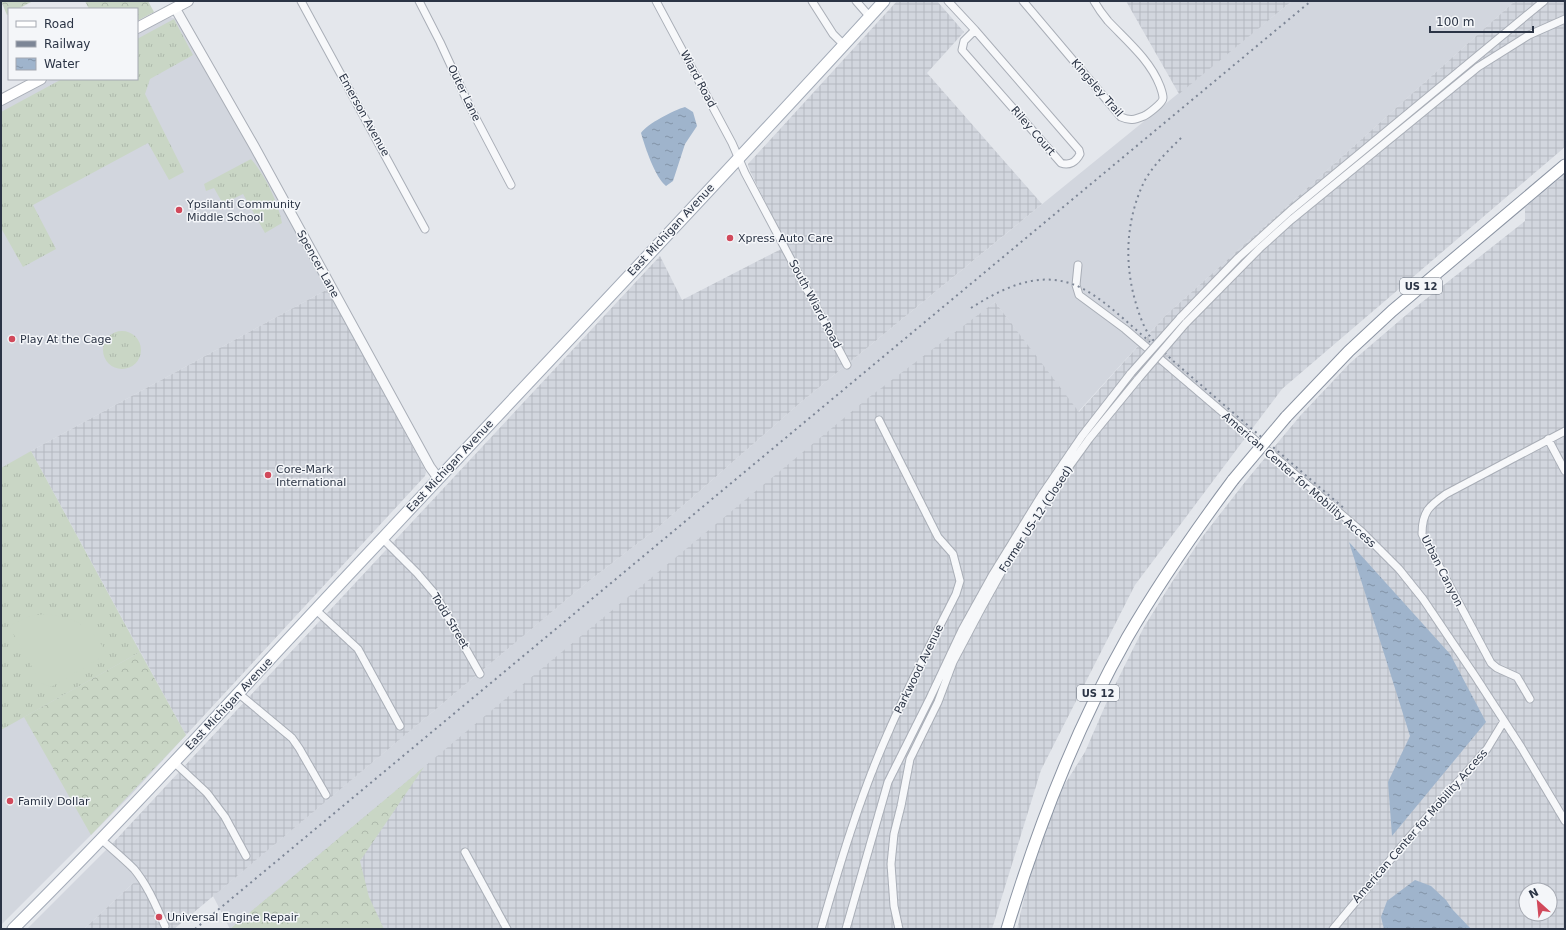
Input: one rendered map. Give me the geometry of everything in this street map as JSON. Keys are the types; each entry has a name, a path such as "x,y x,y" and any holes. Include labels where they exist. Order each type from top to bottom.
{"main road":[{"path":"138,27 188,1"},
{"name":"East Michigan Avenue","path":"13,929 102,840 884,1"},
{"path":"1,100 39,80"},
{"name":"US 12","path":"1007,929 1029,860 1050,802 1074,743 1127,639 1160,584 1200,523 1233,480 1286,417 1338,362 1392,310 1565,165"}],"street":[{"name":"Emerson Avenue","path":"301,1 425,229"},
{"name":"Outer Lane","path":"419,1 469,105 511,185"},
{"name":"Wiard Road","path":"656,1 739,157"},
{"path":"812,1 833,34 844,45"},
{"path":"856,1 870,17"},
{"name":"Riley Court","path":"948,1 974,30 1079,150 1080,154 1075,161 1065,165 1061,163 962,50 964,41 974,30"},
{"name":"Kingsley Trail","path":"1023,1 1121,117 1128,121 1134,120 1146,115 1162,102 1162,91 1156,77 1145,60 1107,20 1094,1"},
{"path":"1183,321 1238,258 1290,210 1544,1"},
{"name":"Spencer Lane","path":"175,8 254,146 430,467 438,478"},
{"path":"846,929 888,782 962,630 993,574 1041,496 1082,436 1131,374 1183,321 1291,220 1478,67 1529,35 1565,19"},
{"name":"South Wiard Road","path":"739,157 745,172 847,365"},
{"name":"American Center for Mobility Access","path":"1078,265 1076,285 1078,295 1125,329 1275,457 1362,532 1399,569 1424,599 1504,721 1565,821"},
{"name":"Former US-12 (Closed)","path":"900,929 894,906 892,864 894,834 910,759 938,702 950,668 981,608 1017,544 1046,500 1089,439 1183,321"},
{"name":"Parkwood Avenue","path":"821,929 862,800 888,733 956,594 960,581 953,554 938,537 879,420"},
{"name":"Urban Canyon","path":"1530,699 1517,677 1496,668 1491,663 1422,534 1422,524 1425,514 1431,505 1446,494 1565,430"},
{"path":"1548,440 1565,471"},
{"name":"Todd Street","path":"382,538 417,573 435,594 480,674"},
{"path":"316,610 358,649 400,726"},
{"path":"238,693 292,738 300,748 326,795"},
{"name":"American Center for Mobility Access","path":"1333,929 1406,841 1487,749 1504,721"},
{"path":"175,762 207,793 225,817 246,856"},
{"path":"102,840 139,876 146,886 165,926"},
{"path":"465,852 507,929"}],"shaded area":[{"path":"897,1 937,1 964,32 927,73 1042,204 800,403 655,530 585,584 174,929 84,929 142,875 110,846 660,256 682,300 787,246 750,171 748,164"},
{"path":"1126,1 1292,1 1179,94"},
{"path":"1292,1 1515,1 1166,315 1078,412 995,302 230,929 213,896 585,584 655,530 800,403"},
{"path":"1515,1 1565,1 1565,147 1282,389 1135,585 1041,770 992,929 230,929 868,398 995,302 1079,412 1166,315"},
{"path":"170,17 176,19 268,179 328,289 31,451 186,735 130,796 1,925 1,106 49,80 138,80 138,33"},
{"path":"1565,174 1565,929 1017,929 1027,885 1058,795 1085,752 1108,699 1144,627 1203,536 1245,482 1300,416 1350,363 1412,310 1525,221 1525,207"},
{"path":"328,289 423,466 426,472 425,476 186,735 31,451"},
{"path":"110,846 142,875 84,929 27,929"}],"green space":[{"path":"1,1 33,1 20,8 8,8 7,15"},
{"path":"85,1 148,1 154,12 138,20 138,8 88,8"},
{"path":"174,19 193,55 150,79 145,94 184,172 169,180 148,143 33,205 56,249 23,267 1,228 1,112 60,80 138,80 138,38"},
{"path":"251,159 270,189 282,223 265,233 243,194 223,204 214,188 206,191 204,184"},
{"path":"122,331 132,334 138,340 141,350 138,360 132,366 122,369 112,366 106,360 103,350 106,340 112,334"},
{"path":"31,451 140,652 1,730 1,468"},
{"path":"45,614 66,618 82,625 95,636 107,654 51,687 41,683 9,626 30,616"},
{"path":"140,652 186,735 91,835 24,717"},
{"path":"424,767 360,861 369,897 384,929 230,929"}],"water":[{"path":"685,107 693,112 697,126 685,144 673,181 666,186 654,169 641,133 644,129 661,118"},
{"path":"1349,542 1450,654 1486,722 1392,836 1388,782 1410,736"},
{"path":"1415,880 1431,886 1446,900 1452,909 1471,929 1384,929 1381,917 1387,901"}],"railway":[{"path":"195,929 1311,1"},
{"path":"1181,138 1161,158 1144,182 1133,213 1130,228 1128,244 1130,276 1137,307 1144,325 1149,335 1172,360 1346,510"},
{"path":"971,308 994,294 1019,284 1045,280 1059,281 1072,284 1092,294 1150,342"}],"place":[{"name":"Ypsilanti Community Middle School","path":"179,210"},
{"name":"Xpress Auto Care","path":"730,238"},
{"name":"Play At the Cage","path":"12,339"},
{"name":"Core-Mark International","path":"268,475"},
{"name":"Family Dollar","path":"10,801"},
{"name":"Universal Engine Repair","path":"159,917"}]}
